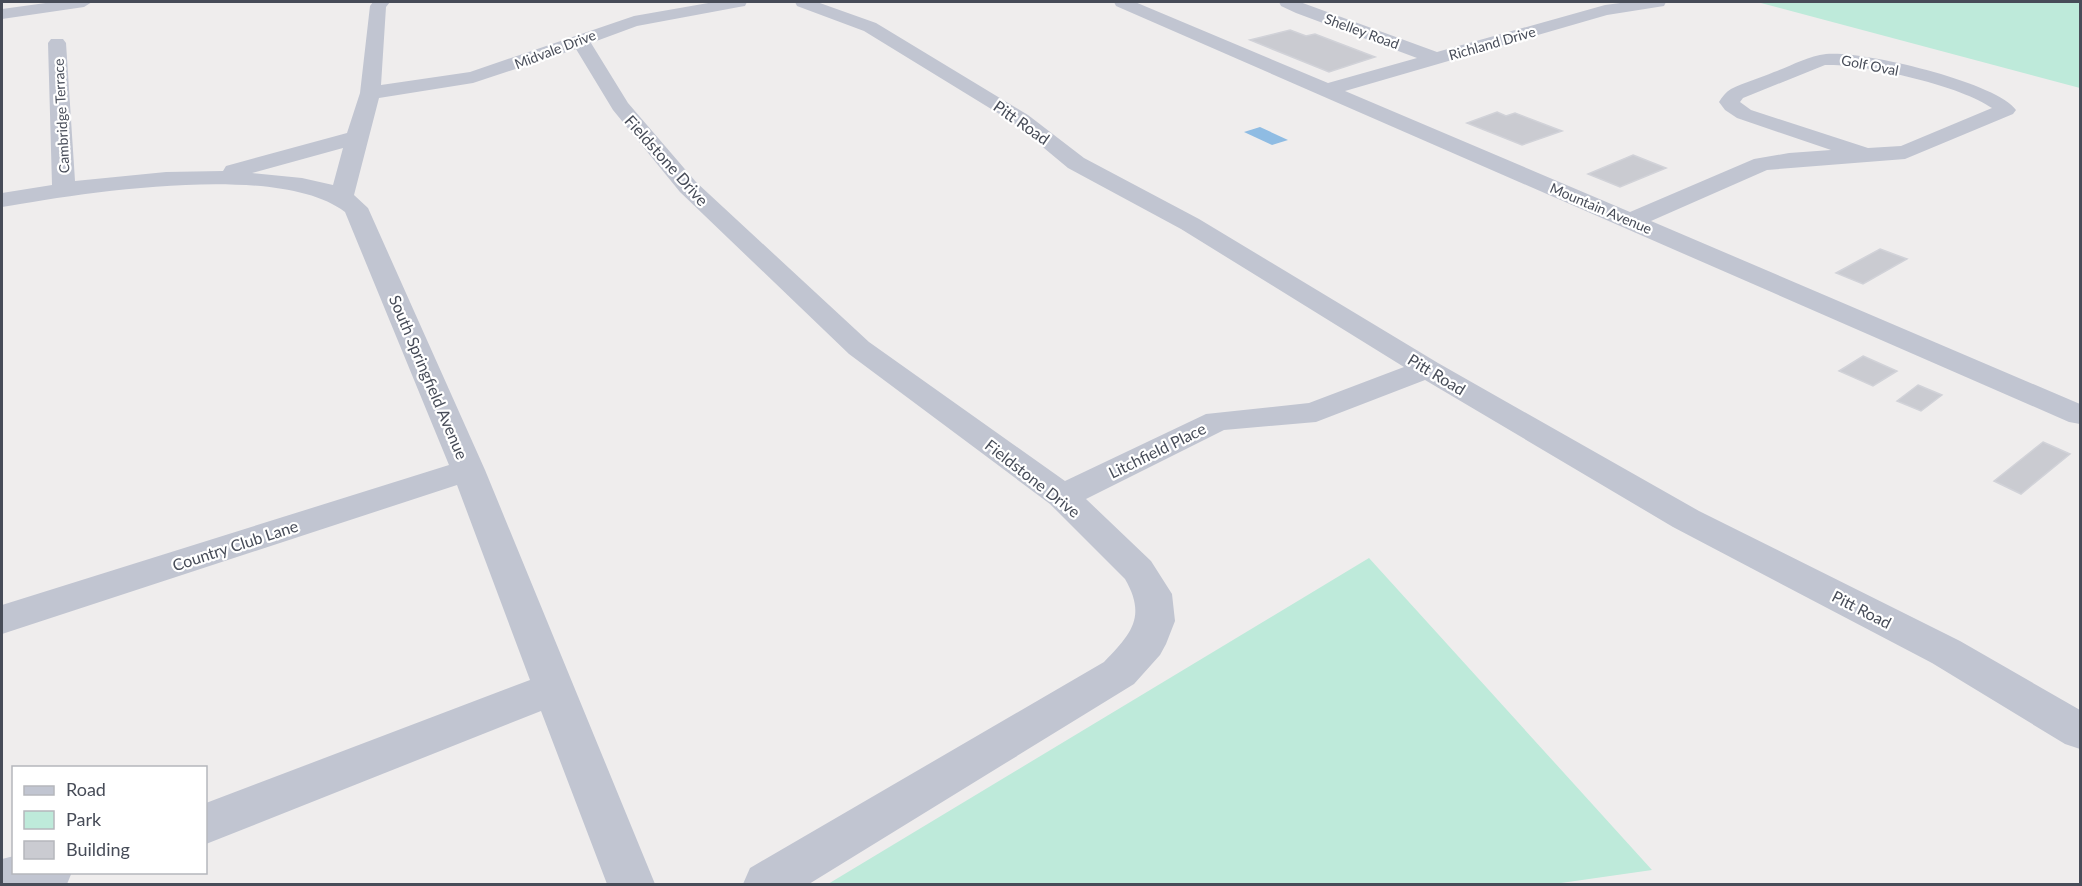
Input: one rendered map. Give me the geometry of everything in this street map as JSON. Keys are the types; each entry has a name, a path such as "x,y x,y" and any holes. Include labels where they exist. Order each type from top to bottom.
{"street":[{"path":"2,14 84,2"},
{"path":"2,201 64,189 130,180 211,177 288,183 342,196 370,93 378,6 382,2"},
{"name":"Midvale Drive","path":"370,93 473,78 634,21 739,2"},
{"name":"Pitt Road","path":"804,2 870,27 1021,119 1076,163 1133,196 1190,224 1427,369 1686,519 1947,652 2080,731"},
{"name":"Mountain Avenue","path":"1122,2 2080,415"},
{"name":"Shelley Road","path":"1287,2 1437,59"},
{"name":"Richland Drive","path":"1327,90 1605,10 1635,3 1658,2"},
{"name":"Fieldstone Drive","path":"580,41 620,106 688,187 859,348 1062,496 1138,570 1153,594 1155,621 1146,644 1119,673 767,885"},
{"name":"Cambridge Terrace","path":"57,43 64,189"},
{"name":"Golf Oval","path":"1630,221 1762,164 1905,152 2007,110 1995,99 1971,90 1877,64 1839,58 1820,60 1736,94 1729,102 1744,114 1864,154"},
{"path":"211,177 357,137"},
{"name":"South Springfield Avenue","path":"342,196 356,208 364,222 468,470 631,885"},
{"name":"Litchfield Place","path":"1062,496 1217,422 1316,412 1427,369"},
{"name":"Country Club Lane","path":"2,620 468,470"},
{"path":"207,824 555,688"},
{"path":"2,881 42,874"}],"green space":[{"path":"1757,2 2080,2 2080,88"},
{"path":"1369,558 1652,870 1554,884 828,884"}],"water":[{"path":"1260,127 1288,140 1272,145 1244,132"}],"building":[{"path":"1290,30 1306,36 1315,34 1375,57 1329,72 1250,40"},
{"path":"1497,112 1506,116 1515,113 1562,131 1522,145 1467,123"},
{"path":"1633,155 1666,168 1620,187 1588,174"},
{"path":"1880,249 1907,259 1863,284 1836,273"},
{"path":"1863,356 1897,371 1873,386 1839,371"},
{"path":"1918,385 1942,395 1921,411 1897,401"},
{"path":"2043,442 2070,454 2021,494 1994,481"}]}
